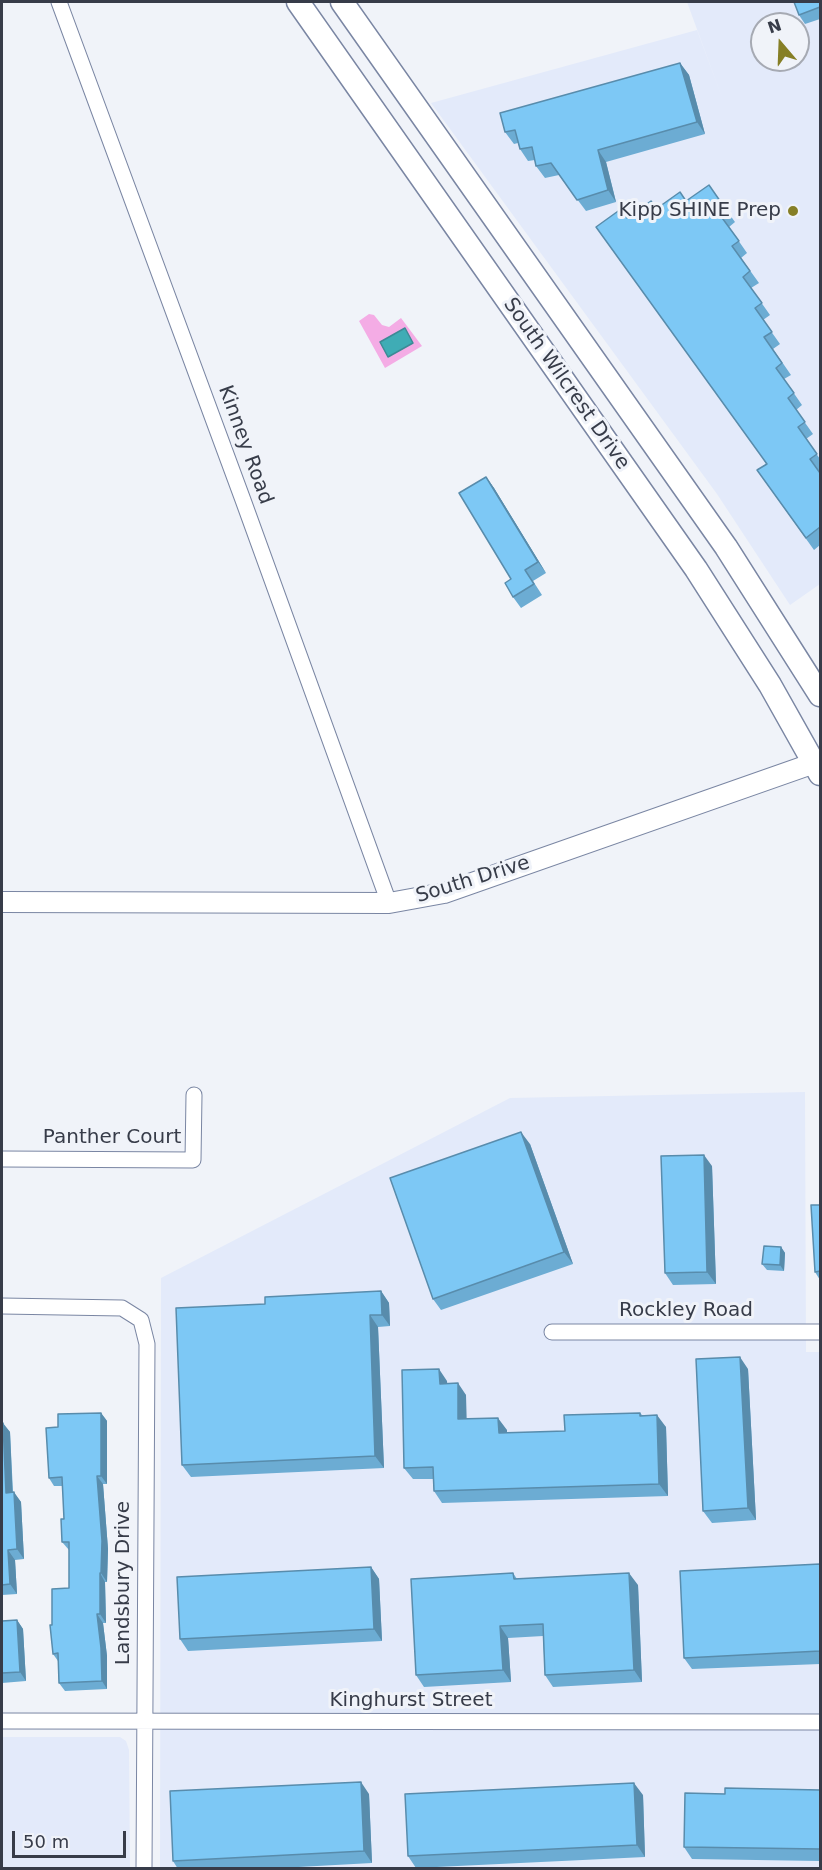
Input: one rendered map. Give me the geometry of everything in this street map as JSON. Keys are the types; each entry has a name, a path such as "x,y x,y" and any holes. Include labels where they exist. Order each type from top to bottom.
{"main road":[{"name":"South Wilcrest Drive","path":"298,2 696,569 819,766"},
{"name":"South Wilcrest Drive","path":"342,2 726,547 820,695"},
{"path":"457,227 485,206"},
{"path":"577,400 606,377"},
{"path":"696,569 726,547"}],"street":[{"name":"Kinney Road","path":"59,2 240,490 389,903"},
{"name":"South Drive","path":"2,902 389,903 444,893 819,766"},
{"name":"Panther Court","path":"2,1159 193,1160 194,1095"},
{"name":"Landsbury Drive","path":"2,1306 122,1308 141,1320 147,1344 144,1869"},
{"name":"Rockley Road","path":"552,1332 820,1332"},
{"name":"Kinghurst Street","path":"2,1721 820,1722"}],"shaded area":[{"path":"687,2 820,2 820,584 790,605 717,494 431,103 697,30 724,103"},
{"path":"369,314 374,315 382,325 389,327 401,318 422,346 385,368 359,321"},
{"path":"805,1092 806,1352 820,1352 820,1868 160,1868 161,1278 510,1098"},
{"path":"2,1737 120,1737 126,1741 129,1750 130,1868 2,1868"}],"water":[{"path":"405,328 413,343 388,357 380,342"}],"building":[{"path":"794,2 820,2 820,7 807,12 798,12"},
{"path":"680,63 697,122 598,150 608,190 577,200 551,163 536,166 532,147 520,149 515,130 505,132 500,113"},
{"path":"709,185 727,211 720,215 739,241 732,246 750,271 743,277 762,303 755,308 772,332 764,337 782,363 776,368 794,393 788,398 805,422 798,427 817,454 810,459 820,473 820,527 806,538 757,470 767,464 596,227 621,209 627,218 651,201 656,209 680,192 686,201"},
{"path":"486,477 538,562 525,570 534,584 513,597 505,583 511,579 459,493"},
{"path":"521,1132 564,1252 433,1299 390,1178"},
{"path":"704,1155 707,1272 665,1273 661,1156"},
{"path":"811,1205 820,1205 820,1271 815,1272"},
{"path":"764,1246 781,1247 780,1265 762,1264"},
{"path":"381,1291 382,1315 370,1315 375,1456 182,1465 176,1308 265,1304 265,1297"},
{"path":"740,1357 748,1508 703,1511 696,1359"},
{"path":"439,1369 440,1384 458,1383 458,1419 498,1418 499,1433 565,1431 564,1415 640,1413 640,1416 657,1415 659,1484 434,1491 433,1467 404,1468 402,1370"},
{"path":"101,1413 101,1476 97,1476 102,1541 100,1614 97,1614 102,1681 59,1683 58,1653 53,1654 50,1625 52,1625 52,1589 69,1588 69,1542 62,1542 61,1519 64,1519 62,1477 49,1478 46,1428 58,1427 58,1414"},
{"path":"2,1423 6,1493 14,1492 17,1549 8,1550 10,1584 2,1585"},
{"path":"820,1564 820,1651 684,1658 680,1571"},
{"path":"371,1567 374,1629 180,1639 177,1577"},
{"path":"513,1573 514,1579 629,1573 634,1670 545,1675 543,1624 500,1626 503,1670 416,1675 411,1579"},
{"path":"17,1620 20,1672 2,1673 2,1621"},
{"path":"361,1782 364,1851 173,1861 170,1791"},
{"path":"634,1783 637,1845 408,1856 405,1794"},
{"path":"725,1788 820,1790 820,1849 684,1847 685,1793 725,1794"}],"place":[{"name":"Kipp SHINE Prep","path":"793,211"}]}
